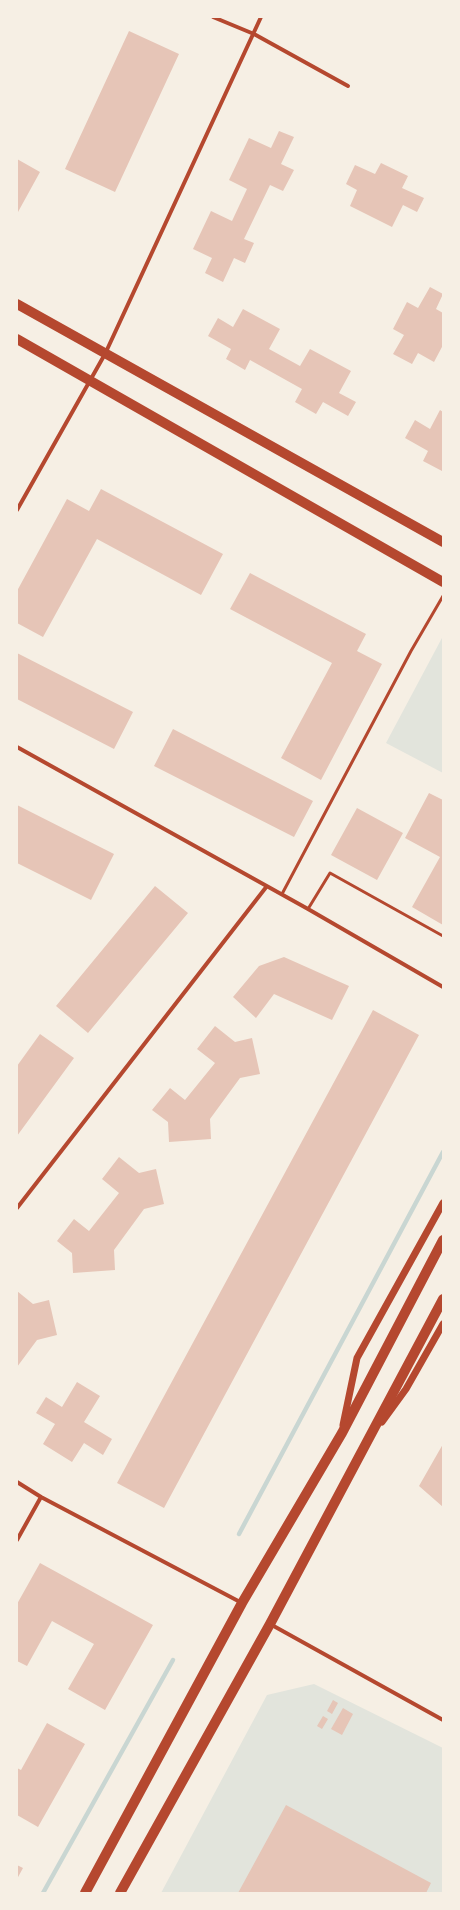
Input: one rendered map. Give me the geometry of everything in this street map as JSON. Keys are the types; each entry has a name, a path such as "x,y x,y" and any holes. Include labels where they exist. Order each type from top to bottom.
{"main road":[{"path":"17,304 443,542"},
{"path":"17,339 443,582"},
{"path":"84,1893 242,1603 342,1433 443,1240"},
{"path":"120,1893 270,1624 443,1299"}],"street":[{"path":"213,17 254,34 348,86"},
{"path":"17,510 105,354 261,17"},
{"path":"17,747 282,894 443,987"},
{"path":"17,1208 267,886"},
{"path":"342,1433 357,1358 443,1203"},
{"path":"364,1447 406,1389 443,1324"},
{"path":"17,1482 41,1497 242,1603"},
{"path":"17,1540 41,1497"},
{"path":"270,1624 443,1720"}],"lane":[{"path":"282,894 411,651 443,596"},
{"path":"308,909 330,873 443,936"}],"shaded area":[{"path":"443,636 443,773 386,743"},
{"path":"314,1684 443,1748 443,1893 161,1893 267,1695"}],"building":[{"path":"129,31 179,54 115,192 65,169"},
{"path":"279,131 294,137 281,164 294,170 283,191 270,185 244,239 254,243 245,263 234,258 223,282 205,273 212,258 193,249 211,211 232,221 247,189 229,180 249,138 271,148"},
{"path":"17,159 40,172 18,212 17,211"},
{"path":"381,163 408,176 402,188 424,198 417,212 403,205 392,227 350,206 357,190 346,184 355,165 375,174"},
{"path":"430,287 443,294 436,309 443,313 443,345 434,362 418,353 412,364 393,354 404,335 393,329 407,302 418,308"},
{"path":"243,309 280,329 269,349 300,366 310,349 351,371 339,393 356,402 348,416 323,402 316,414 295,402 302,389 250,360 245,370 226,359 231,349 208,336 218,318 233,327"},
{"path":"440,410 443,412 442,471 423,461 428,451 405,438 415,420 430,429"},
{"path":"101,489 223,554 201,595 97,539 43,637 17,623 17,591 67,499 89,511"},
{"path":"250,573 366,634 357,651 382,664 321,780 281,758 332,663 230,609"},
{"path":"17,653 133,712 114,749 17,699"},
{"path":"173,729 313,801 294,837 154,766"},
{"path":"429,793 443,800 443,925 412,907 440,857 405,838"},
{"path":"17,805 114,854 91,900 17,863"},
{"path":"357,808 403,833 377,880 331,855"},
{"path":"155,886 188,913 88,1033 56,1006"},
{"path":"284,957 349,986 332,1020 274,994 256,1018 233,997 259,966"},
{"path":"373,1010 419,1035 164,1508 117,1483"},
{"path":"215,1026 235,1042 252,1038 260,1074 240,1078 210,1119 211,1139 169,1142 168,1122 152,1110 170,1088 185,1100 215,1063 197,1049"},
{"path":"40,1034 74,1058 17,1136 17,1066"},
{"path":"119,1157 139,1173 156,1169 164,1204 144,1209 114,1250 115,1270 73,1273 72,1253 57,1241 74,1219 89,1231 119,1193 102,1179"},
{"path":"17,1291 33,1304 49,1300 57,1335 37,1340 17,1367"},
{"path":"77,1382 100,1396 84,1422 112,1439 103,1455 84,1443 72,1462 43,1444 55,1424 36,1413 46,1397 62,1407"},
{"path":"443,1444 443,1507 419,1486"},
{"path":"40,1563 153,1625 105,1710 68,1689 94,1644 52,1621 27,1666 17,1661 17,1604"},
{"path":"333,1700 338,1703 332,1714 327,1711"},
{"path":"343,1708 353,1714 342,1735 331,1729"},
{"path":"323,1716 328,1719 322,1729 317,1726"},
{"path":"47,1723 85,1744 38,1827 17,1815 17,1768 21,1770"},
{"path":"286,1805 431,1883 426,1893 238,1893"},
{"path":"17,1865 23,1868 17,1879"}],"waterway":[{"path":"239,1534 443,1152"},
{"path":"43,1893 173,1660"}]}
